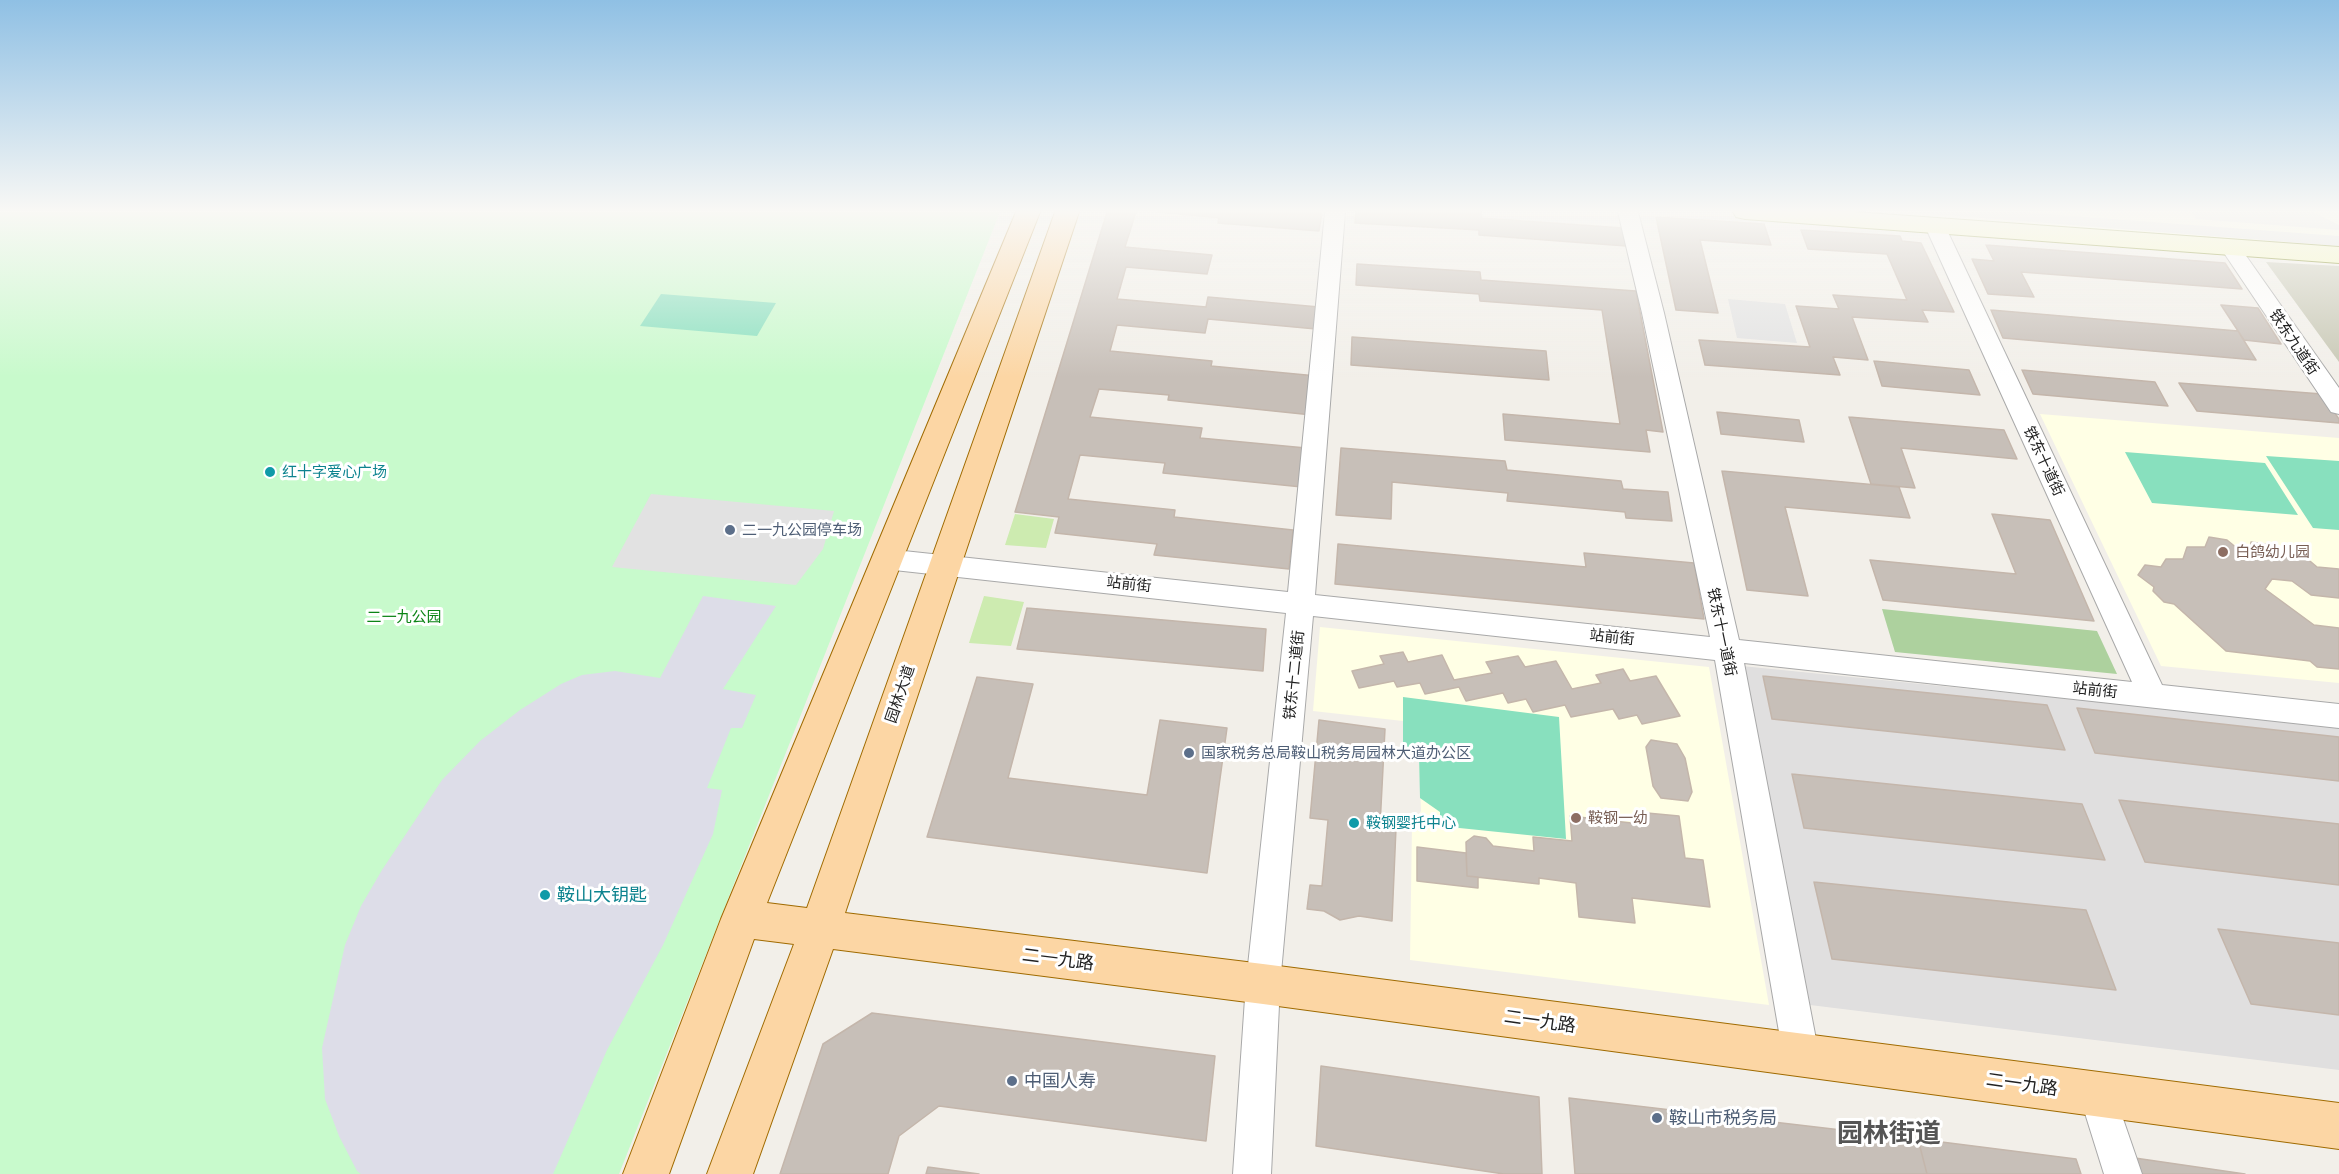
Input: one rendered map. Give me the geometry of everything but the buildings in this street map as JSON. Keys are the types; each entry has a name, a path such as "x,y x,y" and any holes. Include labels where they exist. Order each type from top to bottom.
{"main road":[{"path":"646,1174 741,919 885,559 1006,267"},
{"name":"园林大道","path":"730,1174 819,931 944,563 1048,267"},
{"name":"二一九路","path":"741,919 819,931 1263,984 2339,1126"}],"street":[{"name":"铁东十二道街","path":"1252,1174 1263,984 1302,603 1330,267"},
{"name":"铁东十一道街","path":"1641,267 1727,650 1801,1055"},
{"name":"铁东十道街","path":"1954,267 2154,697"},
{"name":"铁东九道街","path":"2243,267 2339,406"},
{"name":"站前街","path":"885,559 944,563 2339,716"},
{"path":"2097,1095 2123,1174"}],"shaded area":[{"path":"2269,267 2339,267 2339,362"},
{"path":"1728,299 1785,304 1797,343 1737,338"},
{"name":"白鸽幼儿园","path":"2040,414 2339,438 2339,683 2161,666"},
{"name":"二一九公园停车场","path":"651,494 834,511 823,549 796,585 612,567"},
{"path":"703,596 776,606 723,689 756,695 742,728 731,728 707,788 722,790 713,834 663,945 607,1050 553,1174 361,1174 357,1171 339,1136 325,1099 322,1048 345,945 361,906 382,870 442,780 480,741 520,710 561,684 582,675 615,671 660,678"},
{"name":"鞍钢一幼","path":"1320,627 1709,667 1769,1005 1410,960 1412,826 1421,811 1419,756 1403,750 1403,721 1313,711"},
{"path":"1742,666 2339,726 2339,1070 1810,1005"}],"green space":[{"name":"二一九公园","path":"0,267 978,267 619,1174 0,1174"},
{"path":"661,294 776,303 757,336 640,326"},
{"path":"2125,452 2265,463 2298,515 2152,503"},
{"path":"2266,456 2339,461 2339,530 2313,528"},
{"path":"1015,514 1054,519 1046,548 1005,545"},
{"path":"984,596 1024,602 1011,646 969,643"},
{"path":"1882,609 2097,631 2117,674 1895,652"},
{"path":"1403,697 1559,717 1566,839 1440,826 1440,812 1420,798 1419,756 1403,750"}],"place":[{"name":"红十字爱心广场","path":"270,472"},
{"name":"二一九公园停车场","path":"730,530"},
{"name":"白鸽幼儿园","path":"2223,552"},
{"name":"国家税务总局鞍山税务局园林大道办公区","path":"1189,753"},
{"name":"鞍钢一幼","path":"1576,818"},
{"name":"鞍钢婴托中心","path":"1354,823"},
{"name":"鞍山大钥匙","path":"545,895"},
{"name":"中国人寿","path":"1012,1081"},
{"name":"鞍山市税务局","path":"1657,1118"}],"district":[{"name":"园林街道","path":"1889,1133"}]}
